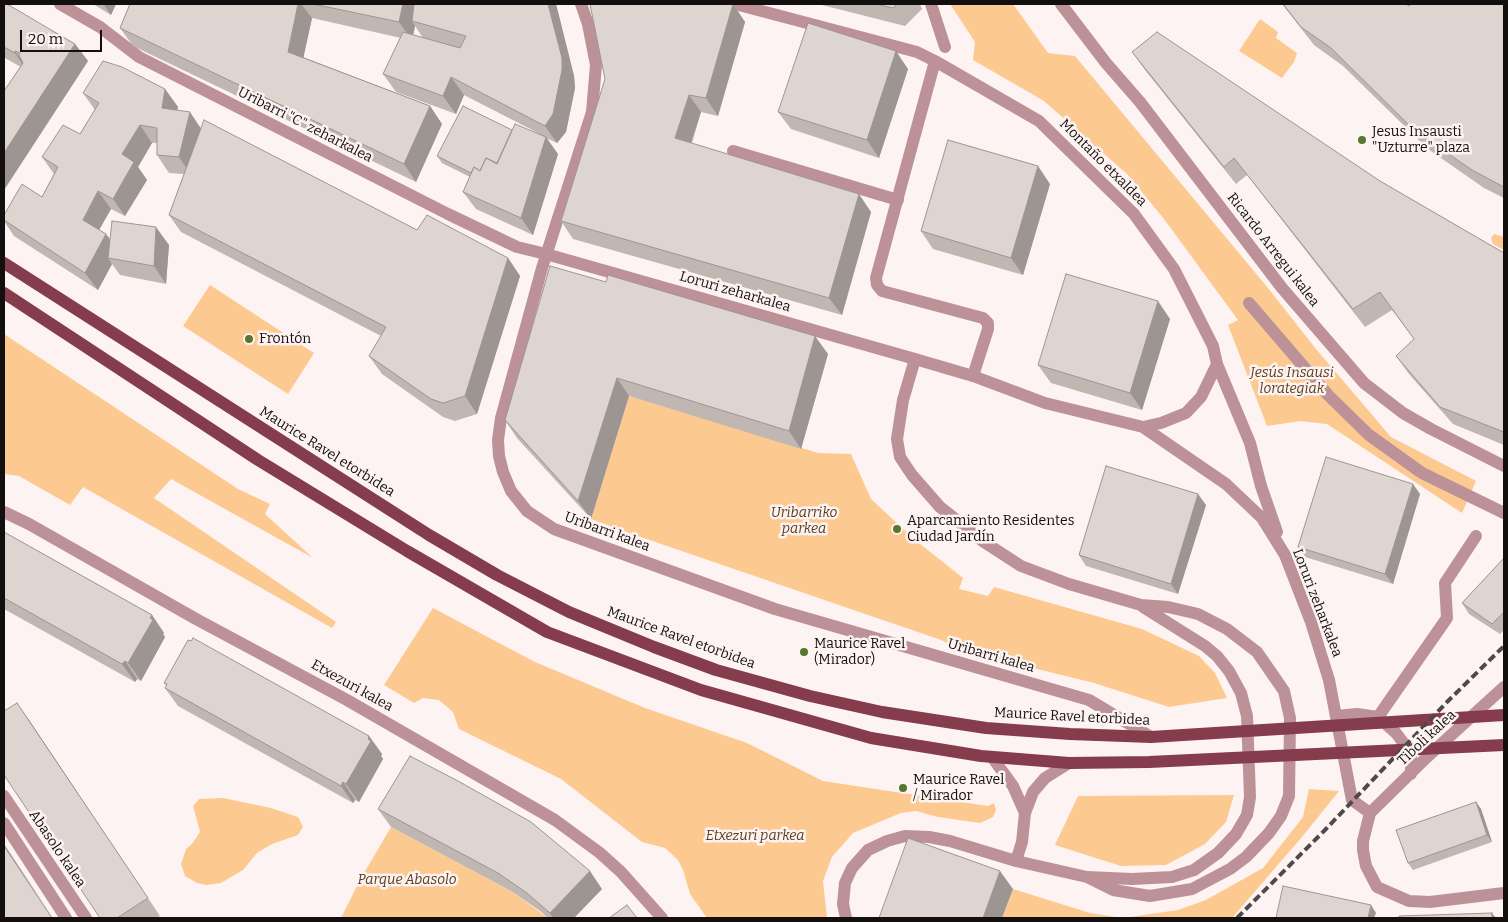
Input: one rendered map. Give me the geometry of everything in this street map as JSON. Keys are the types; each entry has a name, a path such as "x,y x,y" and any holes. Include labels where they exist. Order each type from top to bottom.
{"main road":[{"name":"Maurice Ravel etorbidea","path":"4,263 429,535 497,575 569,612 716,670 810,696 882,712 1003,730 1070,734 1151,737 1504,715"},
{"path":"4,293 258,460 547,632 701,690 872,738 992,757 1069,763 1148,762 1504,745"}],"street":[{"name":"Uribarri \"C\" zeharkalea","path":"60,4 100,27 139,57 448,214 517,247 546,254"},
{"name":"Uribarri kalea","path":"581,4 588,24 596,65 592,112 546,254 501,418 498,440 499,456 511,491 527,511 554,529 775,609 1089,700 1151,737"},
{"name":"Montaño etxaldea","path":"735,4 917,52 935,61 1039,121 1134,214 1174,270 1213,346 1217,364 1250,443 1261,486 1285,556"},
{"path":"931,4 945,47"},
{"name":"Ricardo Arregui kalea","path":"1061,4 1106,63 1140,102 1282,288 1364,383 1403,414 1504,466"},
{"path":"935,61 876,278 877,285 882,291 983,318 988,323 988,330 973,376"},
{"path":"733,151 898,200"},
{"name":"Loruri zeharkalea","path":"546,254 973,376 1045,402 1143,427 1226,484 1262,518 1285,556 1311,622 1330,680 1352,800 1370,813"},
{"path":"1248,302 1328,395 1369,435 1422,473 1504,513"},
{"path":"846,918 843,904 845,883 852,868 868,850 887,841 905,836 929,837 950,841 1016,861 1087,878 1113,890 1150,896 1192,890 1230,869 1246,857 1270,833 1281,816 1289,796 1290,718 1284,691 1257,652 1227,629 1198,614 1141,605 1069,584 1021,566 984,542 940,507 912,475 900,457 897,439 904,400 915,359"},
{"name":"Loruri zeharkalea","path":"1143,427 1161,424 1186,414 1201,397 1217,364"},
{"name":"Etxezuri kalea","path":"4,512 29,524 196,619 348,700 555,820 600,853 621,872 662,918"},
{"path":"1378,717 1447,618 1445,584 1476,536"},
{"path":"1087,878 1132,879 1172,877 1194,870 1218,853 1236,834 1247,815 1250,797 1247,716 1241,693 1230,671 1205,646 1141,605"},
{"name":"Tiboli kalea","path":"1370,813 1426,758 1504,687"},
{"path":"1337,716 1357,714 1378,717 1396,733 1411,753 1411,774"},
{"path":"992,757 1013,786 1025,813"},
{"path":"1016,861 1022,842 1025,813 1033,792 1045,778 1069,763"},
{"name":"Abasolo kalea","path":"4,796 86,918"},
{"path":"1370,813 1363,841 1363,850 1366,866 1377,887 1409,901 1430,902 1504,893"},
{"path":"4,823 66,918"}],"green space":[{"name":"Jesús Insausi lorategiak","path":"950,4 1013,4 1048,53 1075,56 1268,288 1316,349 1391,437 1476,481 1462,513 1327,424 1300,421 1267,426 1228,325 1238,320 1164,219 1128,175 1044,101 973,60 975,42"},
{"path":"1260,19 1278,32 1276,38 1297,53 1294,62 1282,78 1239,51"},
{"path":"1494,234 1504,237 1504,250 1493,244 1491,238"},
{"name":"Frontón","path":"210,285 314,353 288,394 183,326"},
{"path":"4,334 238,489 270,504 265,514 313,558 171,479 154,498 336,622 332,628 83,487 70,505 19,476 4,474"},
{"name":"Uribarriko parkea","path":"629,396 818,453 851,454 871,499 914,539 963,578 959,589 988,596 994,587 1142,629 1199,656 1215,673 1227,698 1169,707 1094,683 964,651 941,640 591,519"},
{"name":"Etxezuri parkea","path":"433,608 535,662 645,708 747,743 823,781 988,806 994,803 996,810 993,817 980,823 938,817 916,811 901,813 853,833 832,857 823,881 827,918 707,918 690,894 678,860 665,848 642,842 561,779 459,729 453,712 439,700 423,698 414,703 384,685"},
{"path":"1309,789 1339,791 1232,918 1123,918 1178,910 1206,900 1263,868 1303,817"},
{"path":"1234,795 1226,822 1205,844 1166,865 1121,866 1055,845 1078,796"},
{"path":"223,798 271,808 298,817 303,827 298,835 272,844 257,853 243,870 221,883 206,885 197,883 185,876 181,864 186,849 200,832 193,806 199,799"},
{"name":"Parque Abasolo","path":"391,827 511,891 548,918 341,918 360,880"},
{"path":"1013,889 1090,913 1123,918 1002,918"}],"building":[{"path":"4,4 75,44 4,153 4,91 23,63 19,55 20,53 15,51 15,53 4,47"},
{"path":"130,4 298,4 288,52 430,106 404,164 120,28"},
{"path":"313,4 403,4 399,22"},
{"path":"414,4 548,4 562,58 562,70 553,114 545,126 451,77 443,96 383,74 403,32 460,48 466,36 412,21"},
{"path":"590,4 733,4 706,98 689,95 675,138 859,194 829,298 561,221 605,79"},
{"path":"876,4 897,4 893,8"},
{"path":"1283,4 1406,4 1409,6 1411,4 1504,4 1504,187 1472,170 1415,131 1331,48 1301,27"},
{"path":"808,23 896,51 867,140 778,112"},
{"path":"1157,32 1380,181 1504,253 1504,432 1440,407 1396,356 1414,339 1380,292 1353,309 1234,158 1224,167 1132,52"},
{"path":"103,61 122,67 165,89 162,108 190,112 179,157 157,155 157,128 140,125 122,154 134,162 113,199 98,191 83,220 106,234 85,273 4,220 4,215 22,184 42,197 58,167 42,157 63,125 80,134 99,103 83,93"},
{"path":"463,106 512,130 497,163 486,158 480,171 474,167 471,173 437,156"},
{"path":"204,120 417,230 427,215 508,258 465,396 443,403 431,399 369,356 386,327 169,215"},
{"path":"515,124 546,137 521,218 463,192 474,167 480,171 486,158 497,164"},
{"path":"948,140 1038,166 1011,258 921,231"},
{"path":"112,221 156,227 154,266 108,258"},
{"path":"550,266 606,282 608,275 815,336 789,431 617,378 578,501 505,420"},
{"path":"1066,274 1158,301 1130,393 1038,365"},
{"path":"1326,457 1413,484 1385,574 1298,547"},
{"path":"1106,466 1198,494 1171,584 1079,555"},
{"path":"4,532 152,615 150,618 153,620 128,663 125,661 122,664 4,598"},
{"path":"1504,558 1504,612 1492,624 1462,603"},
{"path":"193,638 369,736 368,739 371,741 346,784 343,782 341,786 165,688 167,684 164,683 188,640 191,641"},
{"path":"17,703 148,898 117,918 100,918 4,775 4,711"},
{"path":"410,756 531,822 590,871 550,913 527,893 498,873 378,809"},
{"path":"1476,802 1487,835 1408,863 1396,830"},
{"path":"908,838 1000,871 983,918 879,918"},
{"path":"4,846 52,918 4,918"},
{"path":"1283,886 1371,905 1368,918 1276,918"},
{"path":"627,905 637,918 609,918"},
{"path":"1492,913 1492,918 1399,918 1399,916"}],"railway":[{"path":"1237,918 1504,646"}],"place":[{"name":"Jesus Insausti \"Uzturre\" plaza","path":"1362,140"},
{"name":"Frontón","path":"249,339"},
{"name":"Aparcamiento Residentes Ciudad Jardín","path":"897,529"},
{"name":"Maurice Ravel (Mirador)","path":"804,652"},
{"name":"Maurice Ravel / Mirador","path":"903,788"}]}
